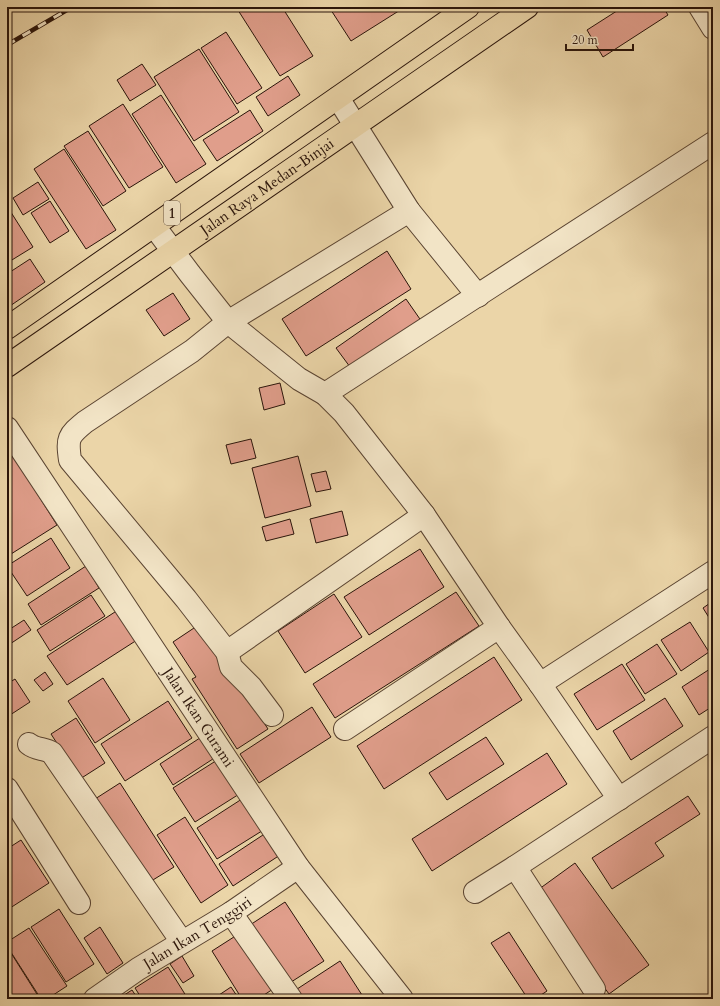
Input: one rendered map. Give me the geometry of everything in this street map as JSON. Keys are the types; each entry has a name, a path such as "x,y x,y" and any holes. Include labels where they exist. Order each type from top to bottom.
{"main road":[{"name":"1","path":"7,328 468,7"},
{"name":"Jalan Raya Medan-Binjai","path":"7,366 527,7"}],"street":[{"path":"700,7 713,28"},
{"path":"338,98 408,211 478,296"},
{"path":"325,394 713,143"},
{"path":"272,715 251,687 231,667 227,652 186,599 70,460 67,443 73,432 84,422 192,351 228,322 408,211"},
{"path":"154,226 228,322 299,380 325,394 344,413 424,516 499,627 619,799"},
{"name":"Jalan Ikan Gurami","path":"7,428 298,867 402,999"},
{"path":"227,652 424,516"},
{"path":"540,684 713,572"},
{"path":"345,729 499,627"},
{"path":"475,892 713,738"},
{"path":"29,744 34,748 52,753 182,942"},
{"path":"7,789 79,903"},
{"name":"Jalan Ikan Tenggiri","path":"95,999 138,969 231,912 298,867"},
{"path":"515,867 594,989"},
{"path":"231,912 291,999"}],"building":[{"path":"236,7 282,7 313,56 280,76"},
{"path":"329,7 405,7 351,41"},
{"path":"623,7 663,7 668,15 603,57 587,30"},
{"path":"226,32 262,88 237,104 201,48"},
{"path":"199,49 239,112 194,141 154,77"},
{"path":"142,64 156,85 130,101 117,80"},
{"path":"288,76 300,95 268,116 256,97"},
{"path":"161,95 206,164 176,183 132,114"},
{"path":"123,104 163,167 129,188 89,126"},
{"path":"250,110 263,131 217,161 203,140"},
{"path":"88,131 126,191 103,206 64,146"},
{"path":"64,149 116,230 86,249 34,169"},
{"path":"38,182 49,199 23,215 13,198"},
{"path":"50,201 69,231 50,243 31,213"},
{"path":"7,206 33,247 7,263"},
{"path":"387,251 411,289 306,356 282,319"},
{"path":"30,259 45,282 7,308 7,274"},
{"path":"173,293 190,319 164,336 146,310"},
{"path":"406,299 422,322 353,371 336,348"},
{"path":"280,383 285,404 264,410 259,388"},
{"path":"251,439 256,458 231,464 226,445"},
{"path":"7,446 57,525 11,554 7,547"},
{"path":"298,456 311,506 265,518 252,468"},
{"path":"326,471 331,489 316,492 311,474"},
{"path":"342,511 348,535 316,543 310,519"},
{"path":"290,519 294,534 266,541 262,527"},
{"path":"51,538 70,568 27,596 7,566"},
{"path":"420,549 444,587 369,635 344,597"},
{"path":"86,566 99,588 41,625 28,604"},
{"path":"456,592 479,626 335,718 313,684"},
{"path":"334,594 362,637 305,673 278,631"},
{"path":"91,595 105,616 50,651 37,630"},
{"path":"713,601 713,624 703,608"},
{"path":"118,610 137,640 67,685 47,656"},
{"path":"24,620 31,630 7,646 7,631"},
{"path":"690,622 709,652 681,671 661,640"},
{"path":"200,624 268,729 237,749 192,679 196,677 173,642"},
{"path":"657,644 677,674 645,694 626,664"},
{"path":"494,657 522,700 384,789 357,746"},
{"path":"622,664 645,700 597,730 574,694"},
{"path":"713,667 713,706 699,715 682,687"},
{"path":"45,672 53,684 43,691 34,680"},
{"path":"103,678 130,720 95,743 68,701"},
{"path":"15,679 30,702 7,717 7,684"},
{"path":"665,698 683,726 631,760 613,731"},
{"path":"168,701 192,738 125,781 101,744"},
{"path":"312,707 331,737 259,783 240,754"},
{"path":"76,718 105,763 80,779 51,734"},
{"path":"206,734 219,755 173,785 160,764"},
{"path":"486,737 504,764 447,800 429,773"},
{"path":"547,753 567,784 432,871 412,839"},
{"path":"222,757 244,791 195,822 173,788"},
{"path":"120,783 174,867 148,883 95,799"},
{"path":"688,796 700,814 655,843 664,856 612,889 592,858"},
{"path":"245,797 265,829 217,859 197,828"},
{"path":"185,817 228,885 201,903 157,835"},
{"path":"266,833 280,855 233,886 219,864"},
{"path":"21,840 49,883 7,910 7,849"},
{"path":"575,863 649,965 609,994 535,892"},
{"path":"285,902 324,961 288,984 250,925"},
{"path":"59,909 94,964 66,982 31,927"},
{"path":"100,927 123,963 107,974 84,938"},
{"path":"29,928 67,986 47,999 41,999 7,946 7,942"},
{"path":"509,932 547,991 535,999 528,999 491,943"},
{"path":"237,935 273,989 258,999 242,999 212,951"},
{"path":"11,953 40,999 13,999 7,989 7,956"},
{"path":"182,956 194,976 183,983 170,964"},
{"path":"340,961 362,995 355,999 296,999 291,993"},
{"path":"168,967 188,999 142,999 135,988"},
{"path":"231,987 239,999 213,999"},
{"path":"132,990 138,999 118,999"}],"railway":[{"path":"7,45 72,7"}]}
